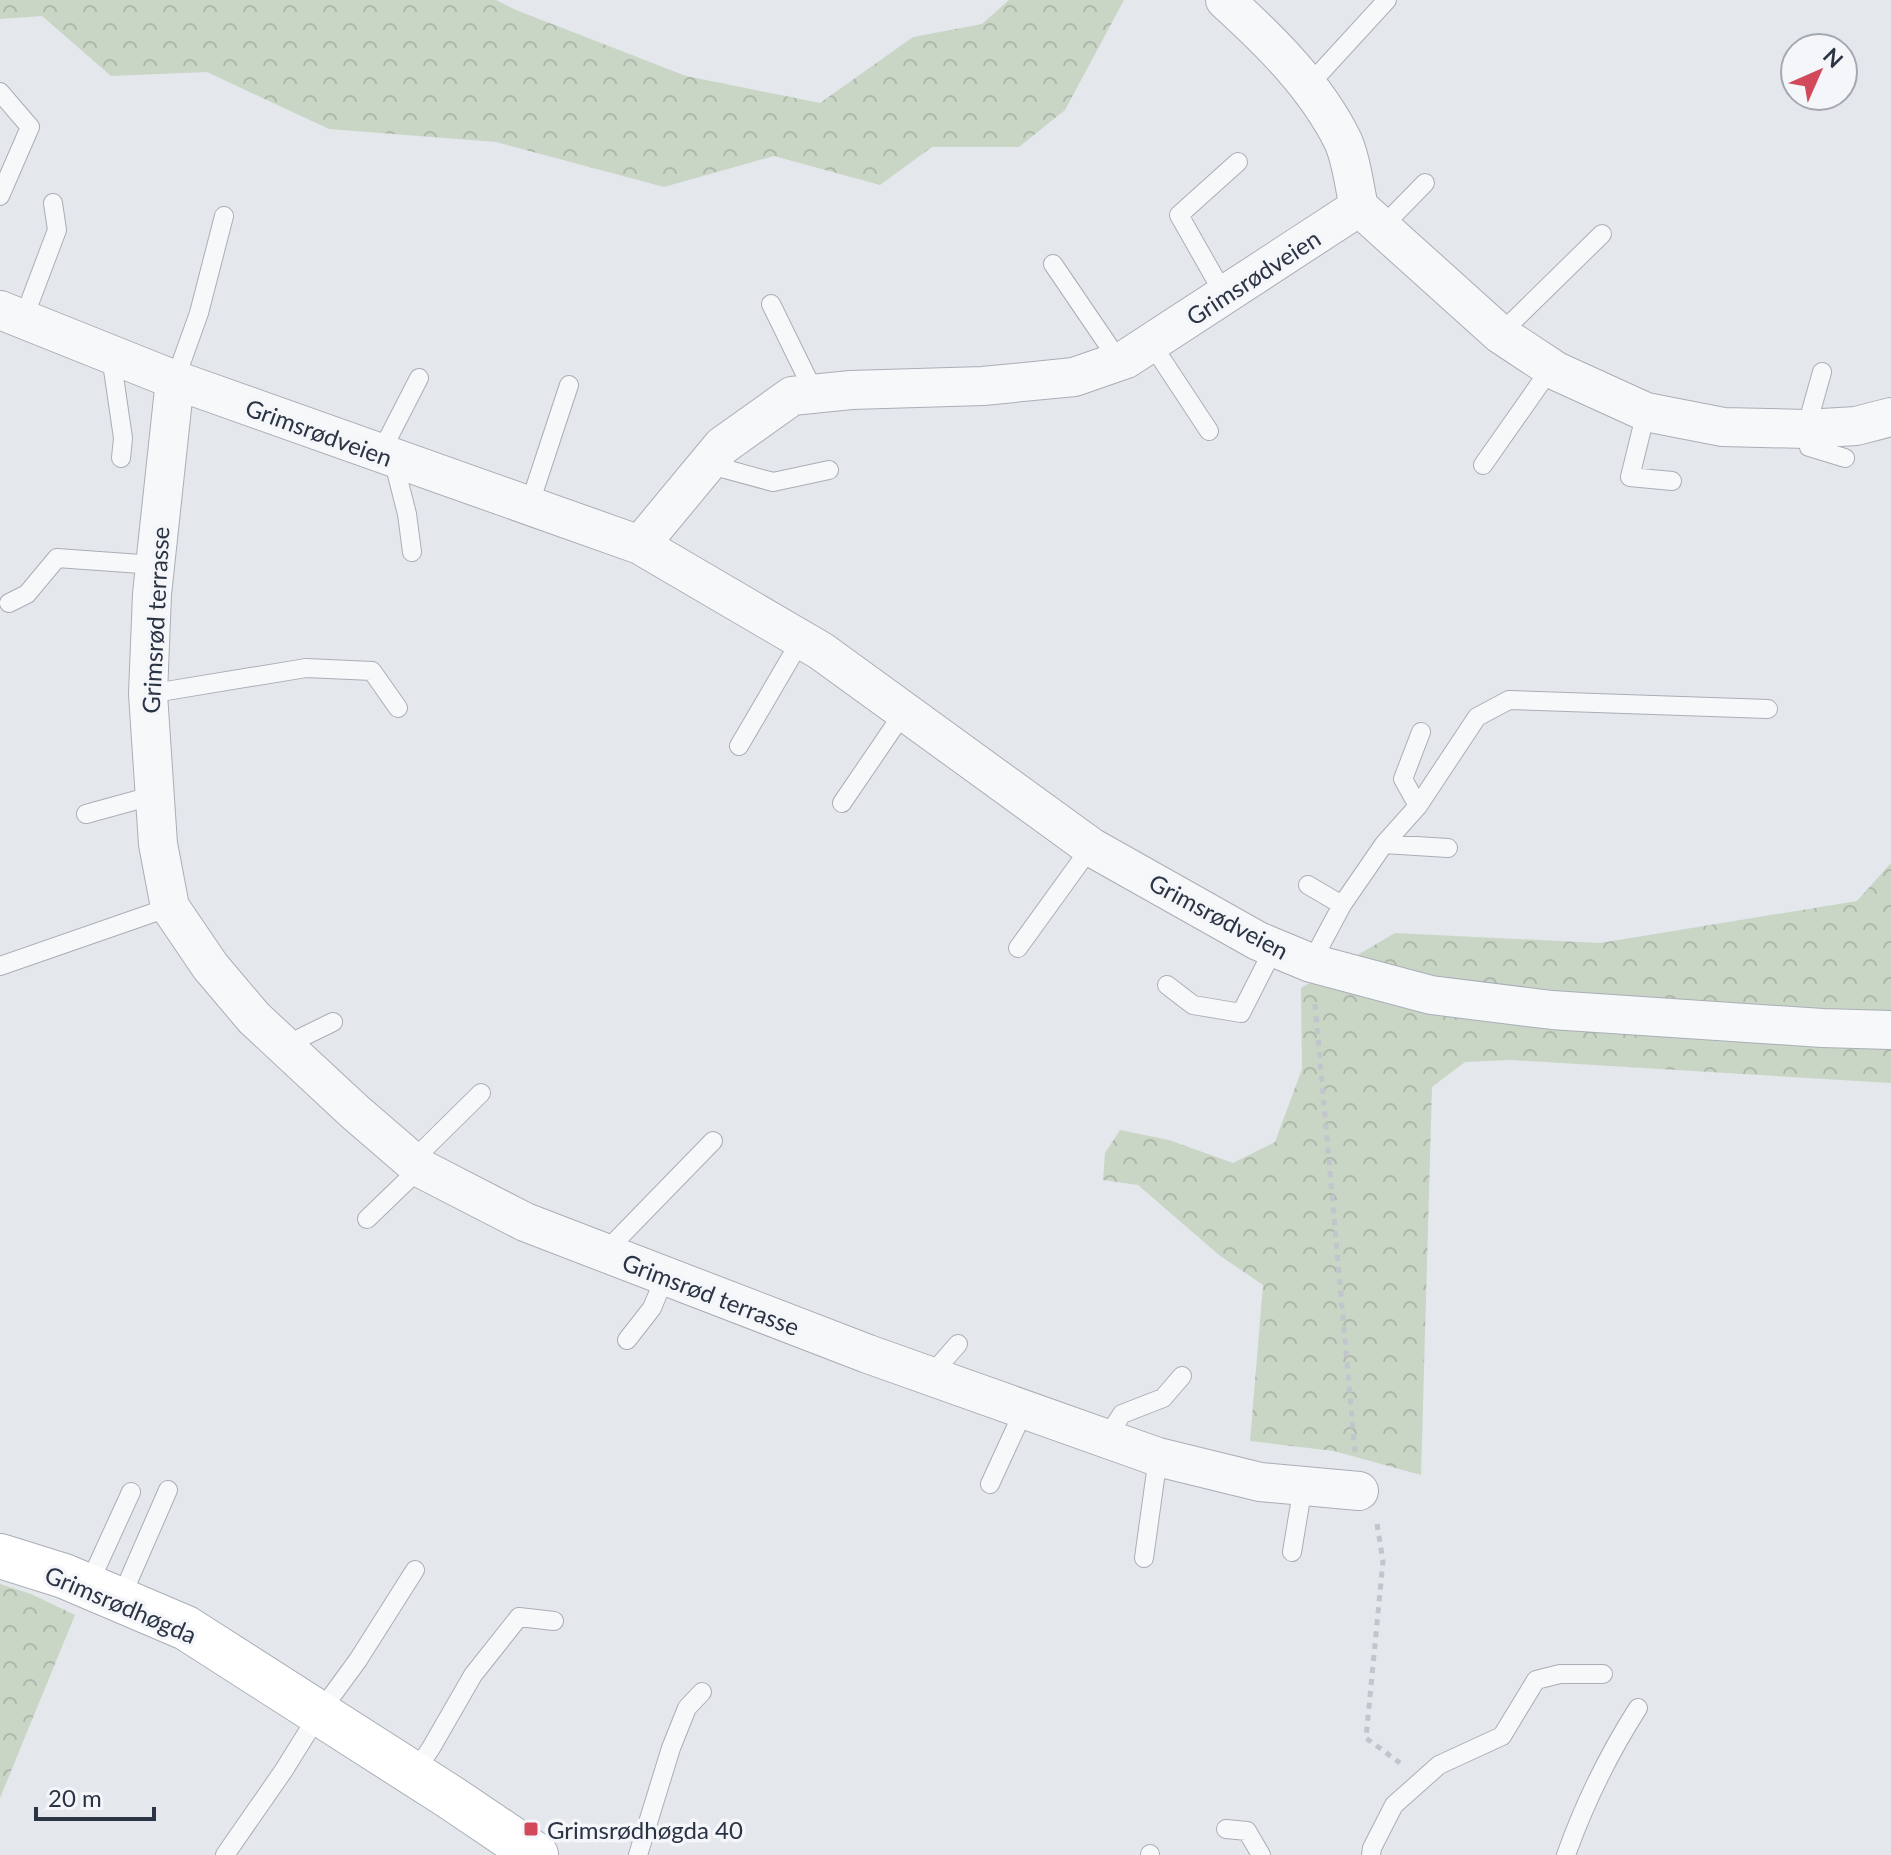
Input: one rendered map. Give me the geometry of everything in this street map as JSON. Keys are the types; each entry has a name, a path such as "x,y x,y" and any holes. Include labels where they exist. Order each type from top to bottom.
{"main road":[{"name":"Grimsrødhøgda","path":"0,1556 104,1593 186,1628 320,1712 536,1855"}],"street":[{"path":"1225,0 1309,85 1344,143 1370,217 1500,334 1551,368 1646,412 1723,427 1806,429 1856,426 1891,417"},
{"name":"Grimsrødveien","path":"640,545 722,446 792,396 851,390 983,386 1074,377 1119,361 1225,296 1370,217"},
{"name":"Grimsrødveien","path":"11,315 175,380 640,545 821,651 1091,847 1274,948 1311,963 1431,995 1552,1010 1891,1030"},
{"name":"Grimsrød terrasse","path":"175,380 155,565 148,694 158,844 170,907 210,966 254,1018 416,1164 525,1222 930,1376 1158,1457 1260,1482 1359,1491"}],"lane":[{"path":"1309,85 1387,0"},
{"path":"0,92 30,127 0,196"},
{"path":"1225,296 1179,215 1238,162"},
{"path":"1370,217 1425,183"},
{"path":"11,315 57,230 53,203"},
{"path":"175,380 199,313 224,216"},
{"path":"1500,334 1602,234"},
{"path":"1053,264 1119,361"},
{"path":"771,304 815,394"},
{"path":"1151,343 1209,431"},
{"path":"111,356 123,438 121,458"},
{"path":"1483,465 1551,368"},
{"path":"1822,372 1806,429 1809,447 1845,458"},
{"path":"412,552 407,514 387,456 419,378"},
{"path":"529,506 569,385"},
{"path":"1646,412 1630,477 1672,481"},
{"path":"707,464 773,482 829,470"},
{"path":"9,603 27,594 57,558 155,565"},
{"path":"739,746 801,640"},
{"path":"148,694 306,668 372,671 398,708"},
{"path":"1311,963 1342,905 1384,844 1418,806 1477,717 1509,700 1768,709"},
{"path":"842,803 904,712"},
{"path":"1418,806 1403,779 1421,732"},
{"path":"86,814 155,795"},
{"path":"1384,844 1448,848"},
{"path":"1018,948 1091,847"},
{"path":"1308,885 1342,905"},
{"path":"0,966 170,907"},
{"path":"1167,985 1193,1005 1241,1013 1274,948"},
{"path":"284,1046 333,1022"},
{"path":"367,1219 481,1093"},
{"path":"604,1253 713,1141"},
{"path":"627,1340 652,1308 665,1277"},
{"path":"930,1376 958,1344"},
{"path":"1106,1438 1122,1414 1163,1398 1182,1376"},
{"path":"990,1484 1024,1410"},
{"path":"1144,1558 1158,1457"},
{"path":"1292,1552 1303,1486"},
{"path":"104,1593 168,1490"},
{"path":"104,1593 131,1492"},
{"path":"225,1855 358,1660 415,1570"},
{"path":"414,1773 473,1675 519,1617 554,1621"},
{"path":"1371,1855 1394,1805 1439,1765 1502,1736 1536,1680 1560,1674 1603,1674"},
{"path":"638,1855 671,1748 687,1708 702,1692"},
{"path":"1566,1855 1611,1750 1638,1708"},
{"path":"1226,1829 1247,1831 1261,1855"}],"path":[{"path":"1311,963 1359,1491 1375,1512 1383,1561 1366,1738 1422,1780"}],"green space":[{"path":"0,0 496,0 686,76 820,103 913,37 982,24 1009,0 1124,0 1065,110 1019,147 932,147 880,185 774,156 664,187 496,142 329,129 207,72 111,76 42,16 0,19"},
{"path":"1891,863 1891,1083 1510,1060 1465,1062 1432,1087 1421,1475 1334,1451 1250,1441 1263,1285 1219,1255 1138,1185 1103,1180 1105,1153 1120,1130 1169,1140 1233,1163 1275,1142 1302,1069 1301,988 1395,933 1600,943 1857,901"},
{"path":"0,1584 31,1594 75,1615 0,1798"}],"place":[{"name":"Grimsrødhøgda 40","path":"531,1829"}]}
